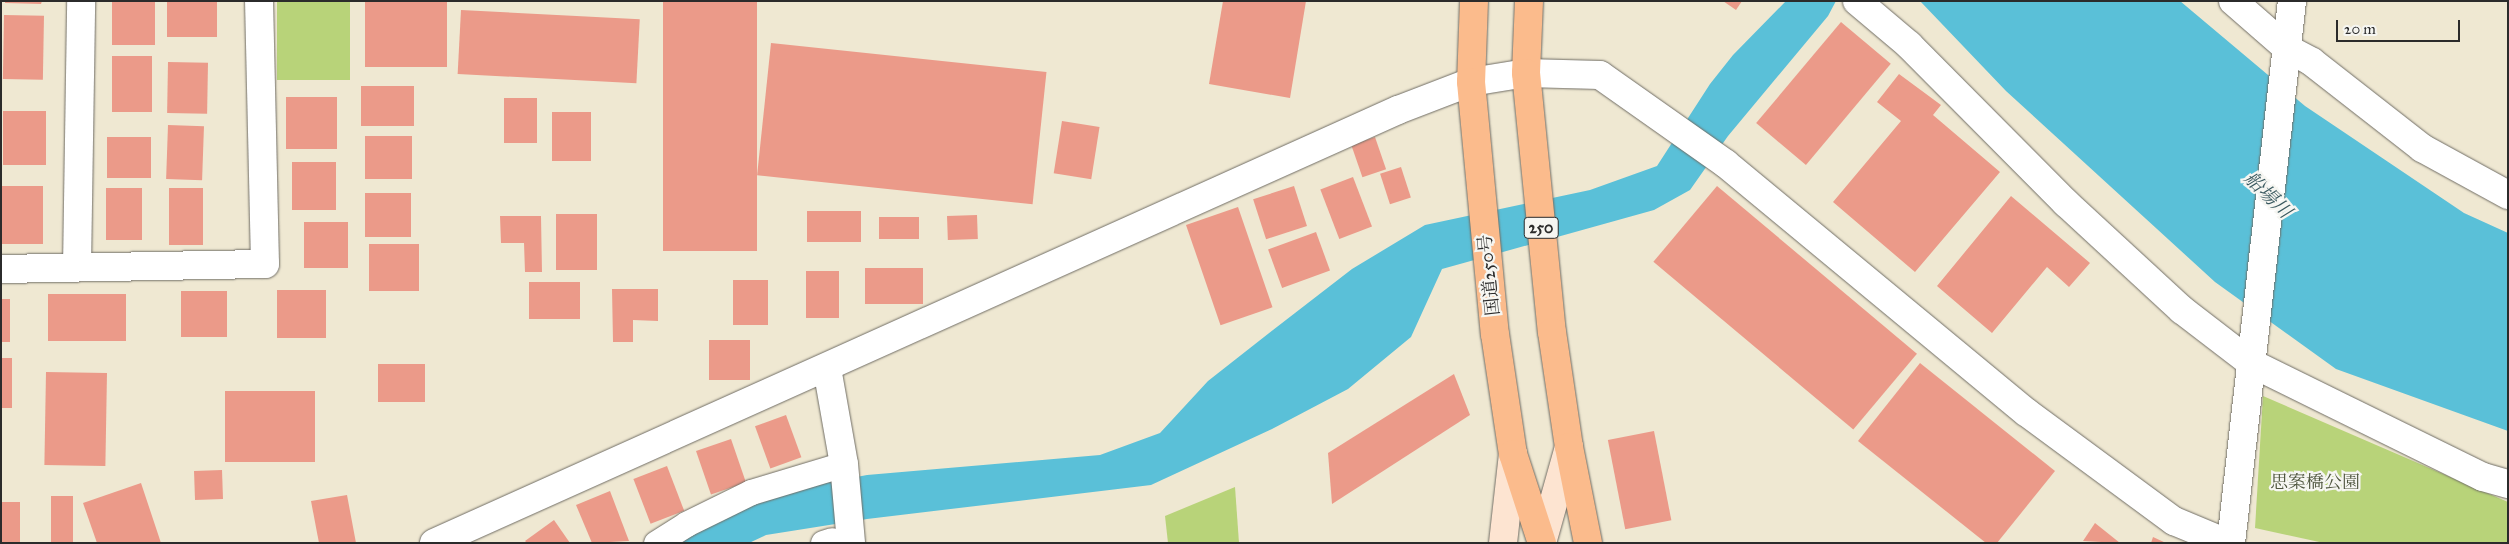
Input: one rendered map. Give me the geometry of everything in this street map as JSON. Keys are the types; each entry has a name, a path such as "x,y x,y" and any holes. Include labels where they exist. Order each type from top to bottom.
{"highway":[{"name":"国道250号","path":"1474,1 1471,82 1495,334 1513,454 1542,543"},
{"name":"250","path":"1529,1 1526,73 1552,332 1569,447 1588,543"}],"main road":[{"path":"1542,543 1569,447"},
{"path":"1503,543 1513,454"}],"street":[{"path":"77,267 82,1"},
{"path":"1,269 265,264 259,1"},
{"path":"1857,1 1910,45 2066,203 2167,296 2251,363 2483,477 2508,484"},
{"path":"2233,1 2288,49 2312,62 2422,148 2508,195"},
{"path":"2231,543 2292,1"},
{"path":"434,543 1398,110 1471,82 1526,73 1600,75 1726,164 2026,412 2174,520 2227,543"},
{"path":"827,368 844,464 836,542"}],"lane":[{"path":"656,543 686,524 751,492 844,464"}],"green space":[{"path":"277,1 350,1 350,80 277,80"},
{"name":"思案橋公園","path":"2263,396 2508,502 2508,543 2324,543 2255,528"},
{"path":"1235,487 1239,543 1168,543 1165,516"}],"water":[{"path":"1786,1 1836,1 1828,16 1728,136 1690,190 1654,210 1442,269 1411,337 1348,389 1272,429 1151,485 867,519 766,535 749,543 671,543 749,502 805,487 867,475 1100,455 1160,433 1208,381 1352,269 1425,225 1590,190 1657,166 1710,84 1733,55"},
{"name":"船場川","path":"1920,1 2180,1 2305,106 2464,213 2508,233 2508,431 2336,369 2215,282 2006,91"}],"building":[{"path":"5,1 42,1 41,4 5,3"},
{"path":"112,1 155,1 155,45 112,45"},
{"path":"167,1 217,1 217,37 167,37"},
{"path":"365,1 447,1 447,67 365,67"},
{"path":"663,1 757,1 757,251 663,251"},
{"path":"1223,1 1306,1 1290,98 1209,84"},
{"path":"1723,1 1742,1 1736,10"},
{"path":"461,10 640,19 636,83 458,74"},
{"path":"4,15 44,16 43,80 3,79"},
{"path":"1841,22 1891,64 1806,165 1756,123"},
{"path":"771,43 1046,72 1033,204 757,175"},
{"path":"112,56 152,56 152,112 112,112"},
{"path":"168,62 208,63 207,114 167,113"},
{"path":"1899,74 1941,105 1933,115 2000,172 1915,272 1833,202 1901,121 1877,102"},
{"path":"361,86 414,86 414,126 361,126"},
{"path":"286,97 337,97 337,149 286,149"},
{"path":"504,98 537,98 537,143 504,143"},
{"path":"3,111 46,111 46,165 3,165"},
{"path":"552,112 591,112 591,161 552,161"},
{"path":"1062,121 1100,127 1091,179 1054,173"},
{"path":"168,125 204,126 202,180 166,179"},
{"path":"365,136 412,136 412,179 365,179"},
{"path":"107,137 151,137 151,178 107,178"},
{"path":"1375,137 1386,169 1362,177 1351,145"},
{"path":"292,162 336,162 336,210 292,210"},
{"path":"1401,167 1411,197 1390,204 1380,174"},
{"path":"1353,177 1372,226 1339,239 1320,190"},
{"path":"1,186 43,186 43,244 1,244"},
{"path":"1294,186 1307,226 1266,239 1253,199"},
{"path":"1717,186 1917,354 1853,430 1653,262"},
{"path":"106,188 142,188 142,240 106,240"},
{"path":"169,188 203,188 203,245 169,245"},
{"path":"365,193 411,193 411,237 365,237"},
{"path":"2011,196 2090,263 2069,287 2047,267 1992,333 1937,286"},
{"path":"1238,207 1273,307 1221,325 1186,225"},
{"path":"807,211 861,211 861,242 807,242"},
{"path":"556,214 597,214 597,270 556,270"},
{"path":"977,215 978,239 948,240 947,216"},
{"path":"500,216 541,216 542,272 525,272 524,243 501,243"},
{"path":"879,217 919,217 919,239 879,239"},
{"path":"304,222 348,222 348,268 304,268"},
{"path":"1316,232 1330,271 1282,288 1268,249"},
{"path":"369,244 419,244 419,291 369,291"},
{"path":"865,268 923,268 923,304 865,304"},
{"path":"806,271 839,271 839,318 806,318"},
{"path":"733,280 768,280 768,325 733,325"},
{"path":"529,282 580,282 580,319 529,319"},
{"path":"612,289 658,289 658,321 633,320 633,342 613,342"},
{"path":"277,290 326,290 326,338 277,338"},
{"path":"181,291 227,291 227,337 181,337"},
{"path":"48,294 126,294 126,341 48,341"},
{"path":"1,299 10,299 10,342 1,342"},
{"path":"709,340 750,340 750,380 709,380"},
{"path":"1,358 12,358 12,408 1,408"},
{"path":"1920,363 2055,471 1997,543 1986,543 1858,441"},
{"path":"378,364 425,364 425,402 378,402"},
{"path":"46,372 107,373 105,466 44,465"},
{"path":"1454,374 1470,415 1332,504 1328,453"},
{"path":"225,391 315,391 315,462 225,462"},
{"path":"786,415 801,457 770,469 755,426"},
{"path":"1654,431 1671,520 1625,529 1608,440"},
{"path":"731,439 746,482 711,495 696,451"},
{"path":"667,466 684,511 651,524 633,479"},
{"path":"222,470 223,499 195,500 194,471"},
{"path":"141,483 161,543 97,543 83,503"},
{"path":"610,491 629,541 592,543 576,505"},
{"path":"347,495 356,543 319,543 311,501"},
{"path":"51,496 73,496 73,543 51,543"},
{"path":"1,502 20,502 20,543 1,543"},
{"path":"554,520 570,543 527,543 525,541"},
{"path":"2095,523 2120,543 2083,541"},
{"path":"2153,537 2166,543 2151,543"}]}
